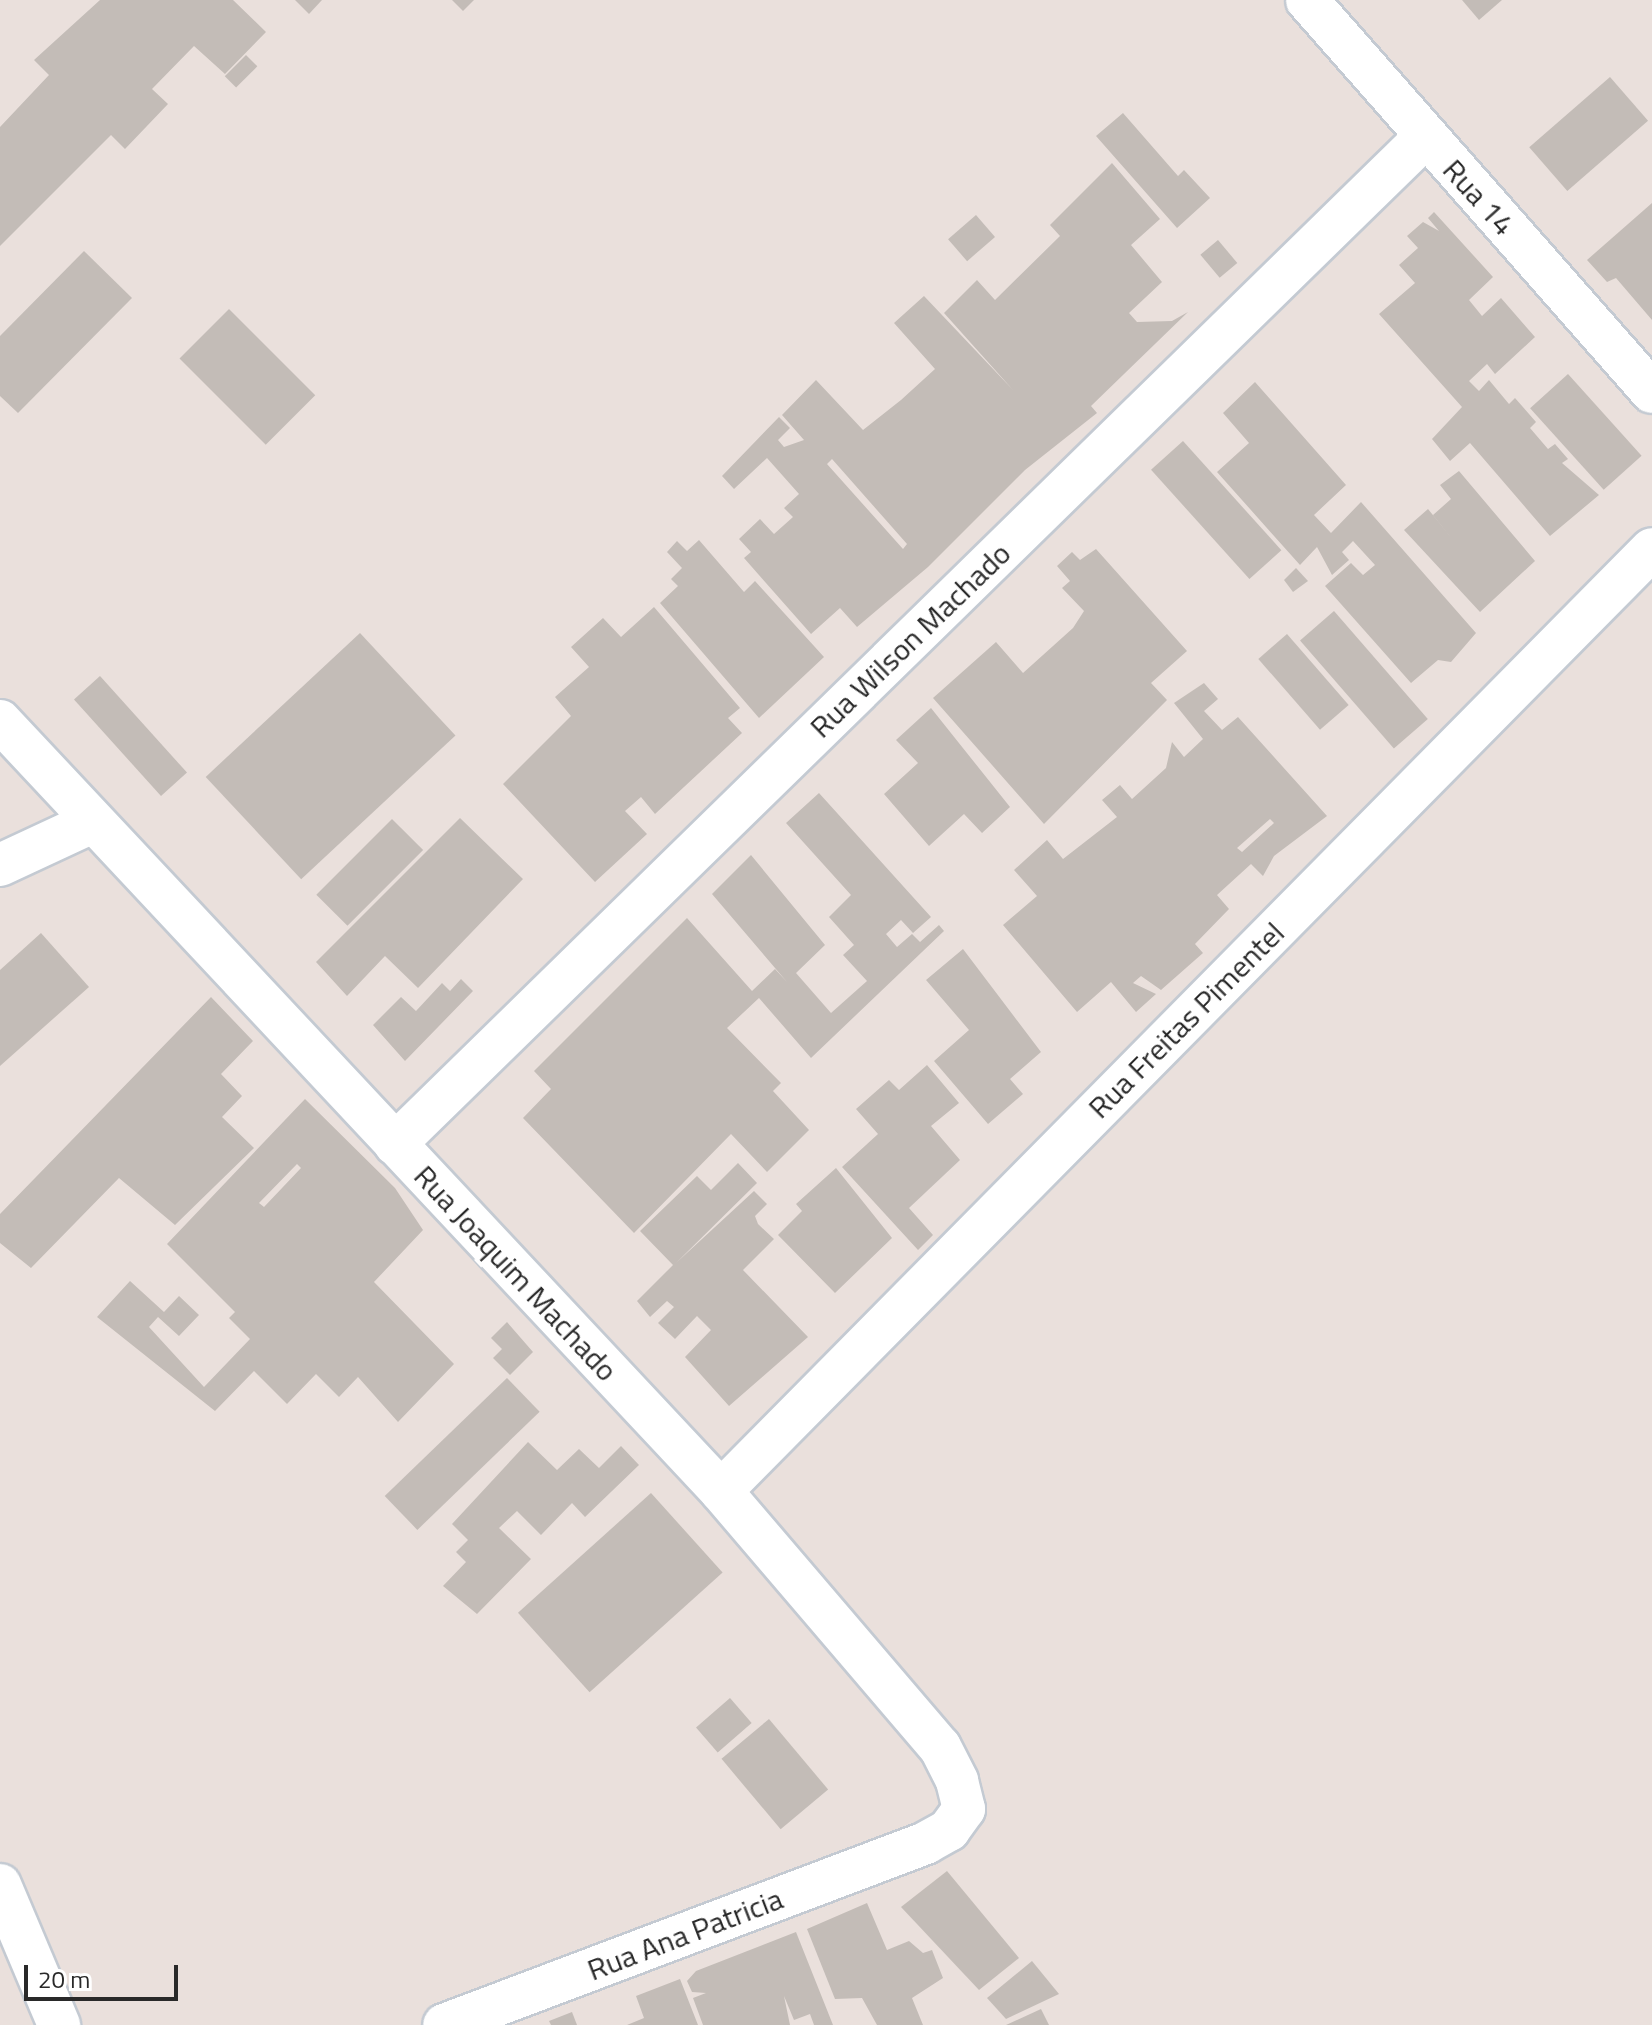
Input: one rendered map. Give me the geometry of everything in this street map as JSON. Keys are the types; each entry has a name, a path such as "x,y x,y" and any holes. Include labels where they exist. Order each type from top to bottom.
{"street":[{"name":"Rua 14","path":"1307,0 1652,392"},
{"name":"Rua Wilson Machado","path":"395,1144 1425,137"},
{"name":"Rua Freitas Pimentel","path":"721,1491 1652,549"},
{"name":"Rua Joaquim Machado","path":"0,721 90,823 721,1491 940,1747 964,1809 949,1830 926,1843"},
{"path":"0,865 90,823"},
{"name":"Rua Ana Patricia","path":"444,2025 926,1843"},
{"path":"0,1885 59,2025"}],"building":[{"path":"100,0 233,0 266,32 225,74 194,46 152,89 168,104 125,149 111,135 0,246 0,127 49,75 34,60"},
{"path":"295,0 322,0 309,14"},
{"path":"452,0 474,0 463,11"},
{"path":"1462,0 1502,0 1479,20"},
{"path":"246,55 257,66 236,88 225,76"},
{"path":"1610,77 1648,121 1567,191 1529,147"},
{"path":"1123,113 1178,176 1184,170 1210,198 1177,228 1096,136"},
{"path":"1112,163 1160,219 1131,245 1162,282 1129,313 1137,322 1172,321 1188,312 1091,406 1097,413 1025,470 928,567 857,627 840,608 811,634 744,558 751,552 739,539 760,519 774,534 793,517 784,508 799,494 767,458 734,489 722,476 779,417 790,428 778,440 784,447 804,440 782,415 816,380 863,430 901,400 935,369 894,323 924,296 1013,390 944,313 977,280 995,300 1060,236 1050,225","holes":["832,459 907,544 903,549 827,464"]},
{"path":"1652,203 1652,320 1616,278 1607,282 1587,260"},
{"path":"1434,212 1493,277 1469,300 1482,316 1501,298 1535,337 1495,374 1487,364 1469,381 1479,391 1489,380 1509,404 1515,398 1536,422 1530,428 1548,449 1555,444 1568,459 1562,463 1599,495 1550,536 1470,443 1450,461 1432,439 1462,407 1379,314 1415,283 1399,265 1418,248 1407,236 1423,222 1439,231 1428,218"},
{"path":"976,215 995,237 967,261 948,239"},
{"path":"1218,240 1237,263 1220,278 1200,255"},
{"path":"84,251 132,298 18,413 0,396 0,336"},
{"path":"229,309 315,395 266,445 180,358"},
{"path":"1568,374 1642,456 1604,490 1530,408"},
{"path":"1255,382 1346,485 1314,515 1331,533 1361,502 1476,633 1451,662 1438,660 1411,683 1325,586 1351,563 1363,575 1375,565 1353,541 1342,552 1349,560 1332,575 1317,547 1300,565 1217,472 1249,443 1223,413"},
{"path":"1183,441 1281,550 1249,579 1151,470"},
{"path":"1459,471 1535,561 1480,612 1404,530 1428,509 1454,541 1433,515 1451,499 1440,485"},
{"path":"699,540 744,592 755,581 824,657 759,718 660,603 678,586 671,579 682,568 667,552 677,541 687,551"},
{"path":"1096,549 1187,651 1151,683 1167,700 1044,824 933,698 996,642 1023,673 1073,628 1084,611 1062,588 1070,581 1057,566 1072,552 1080,560"},
{"path":"1296,568 1308,581 1293,592 1284,580"},
{"path":"654,607 740,708 728,718 742,733 655,814 641,797 625,811 647,834 595,882 503,784 571,716 555,697 589,667 571,647 603,618 621,637"},
{"path":"1334,611 1428,719 1394,748 1300,641"},
{"path":"360,633 455,735 301,879 206,777"},
{"path":"1287,634 1349,705 1320,730 1258,659"},
{"path":"100,676 187,773 161,796 74,699"},
{"path":"1204,683 1218,699 1204,711 1222,730 1238,717 1327,816 1274,856 1263,876 1251,864 1217,895 1229,909 1195,944 1203,953 1161,990 1141,976 1133,983 1156,994 1136,1012 1111,982 1077,1012 1003,925 1037,896 1014,870 1047,840 1063,859 1117,817 1102,800 1120,785 1132,799 1166,768 1172,742 1184,757 1203,739 1174,703","holes":["1270,819 1274,823 1242,852 1237,848"]},
{"path":"931,708 1010,807 982,833 964,814 929,846 884,794 918,763 896,740"},
{"path":"819,793 931,917 913,933 901,920 886,934 897,947 912,934 920,942 939,925 944,931 811,1058 759,998 727,1028 781,1083 773,1091 809,1130 767,1172 731,1134 634,1233 523,1118 551,1089 534,1071 687,918 752,991 775,969 787,982 712,894 751,855 825,945 796,973 831,1013 867,981 843,955 854,945 829,917 851,895 786,823"},
{"path":"460,818 523,879 418,988 385,956 347,996 316,962"},
{"path":"392,819 423,850 347,926 316,895"},
{"path":"41,933 89,987 0,1066 0,970"},
{"path":"963,949 1041,1052 1010,1079 1023,1094 988,1124 934,1061 969,1030 926,980"},
{"path":"461,979 473,991 405,1061 373,1025 401,997 416,1011 442,983 450,991"},
{"path":"211,997 253,1041 221,1074 242,1096 222,1117 254,1148 175,1225 119,1178 31,1268 0,1243 0,1214"},
{"path":"927,1065 959,1103 931,1126 960,1160 909,1208 933,1235 918,1250 842,1167 878,1134 856,1109 889,1080 899,1090"},
{"path":"305,1099 395,1188 423,1230 374,1282 454,1364 398,1422 358,1377 339,1397 316,1374 287,1404 254,1371 215,1411 97,1317 130,1281 164,1312 179,1296 199,1315 179,1336 158,1317 149,1327 204,1387 250,1339 229,1318 235,1312 167,1244","holes":["297,1164 301,1168 264,1207 259,1203"]},
{"path":"738,1163 757,1183 676,1263 754,1191 767,1204 755,1216 758,1224 774,1239 743,1270 808,1337 729,1406 685,1357 711,1330 697,1316 675,1339 658,1323 674,1307 667,1301 650,1317 637,1301 673,1265 640,1231 697,1176 711,1190"},
{"path":"836,1168 892,1238 835,1293 778,1235 802,1211 796,1204"},
{"path":"507,1322 533,1352 510,1375 493,1358 502,1349 491,1338"},
{"path":"507,1378 540,1412 417,1530 385,1496"},
{"path":"528,1442 557,1470 579,1449 599,1468 621,1446 639,1465 585,1517 572,1503 541,1535 517,1511 499,1528 531,1559 477,1614 443,1586 466,1562 456,1552 468,1540 452,1524"},
{"path":"651,1493 723,1573 590,1692 518,1613"},
{"path":"730,1698 752,1723 718,1752 696,1728"},
{"path":"769,1719 828,1789 781,1829 722,1759"},
{"path":"947,1871 1019,1958 979,1990 901,1907"},
{"path":"867,1903 887,1950 909,1941 923,1953 932,1950 943,1978 912,1998 923,2025 877,2025 862,1998 835,1999 807,1929"},
{"path":"796,1932 833,2025 814,2025 810,2014 794,2020 784,1996 790,2025 703,2025 693,1998 706,1993 692,1992 687,1981 696,1971"},
{"path":"1032,1961 1059,1994 1006,2019 987,1998"},
{"path":"680,1979 698,2025 627,2025 644,2018 636,1996"},
{"path":"1041,2009 1049,2025 1006,2025"},
{"path":"572,2012 577,2025 551,2025 549,2021"}]}
